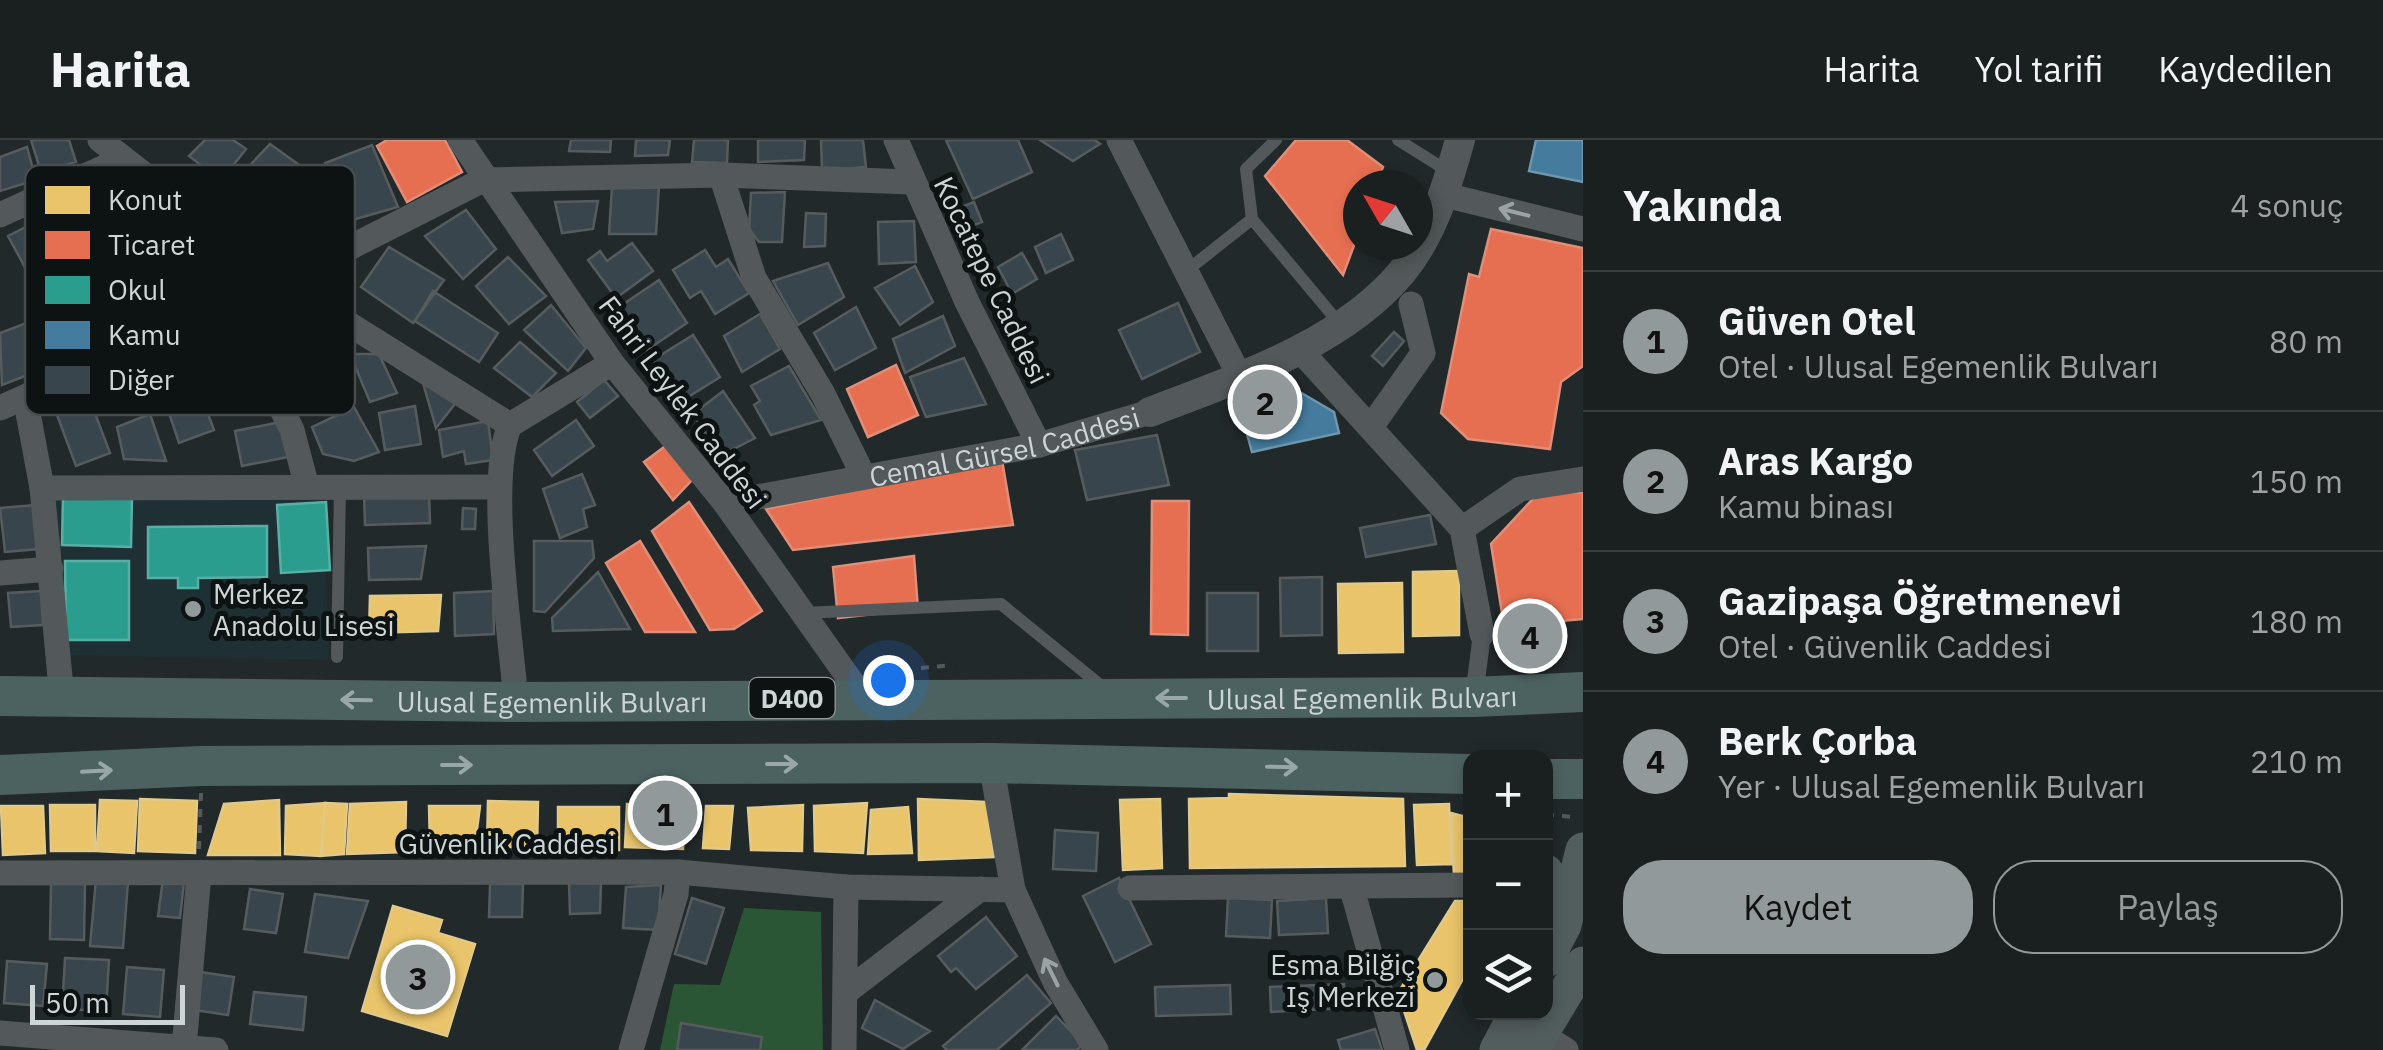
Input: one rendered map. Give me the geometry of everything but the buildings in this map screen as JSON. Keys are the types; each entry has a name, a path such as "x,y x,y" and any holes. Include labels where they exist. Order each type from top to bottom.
{"highway":[{"name":"Ulusal Egemenlik Bulvarı","path":"0,696 516,702 1474,697 1583,692"},
{"path":"0,775 201,766 991,763 1463,774"},
{"path":"1553,786 1580,816"}],"main road":[{"path":"1385,769 1463,786"},
{"path":"1553,946 1564,925 1580,816"},
{"path":"1553,895 1564,925"},
{"path":"1497,1050 1538,1037 1583,964"}],"street":[{"path":"100,140 130,165"},
{"name":"Fahri Leylek Caddesi","path":"460,140 483,180 612,363 724,503 863,698"},
{"name":"Kocatepe Caddesi","path":"896,140 911,182 1040,445"},
{"path":"1119,140 1240,377"},
{"name":"Cemal Gürsel Caddesi","path":"724,503 1040,445 1150,412 1240,377 1339,323 1381,293 1403,270 1448,184 1460,140"},
{"path":"109,165 122,159"},
{"path":"721,176 754,278 823,394 864,477"},
{"path":"355,245 483,180 721,176 911,182"},
{"path":"1448,184 1583,228"},
{"path":"0,216 25,204"},
{"path":"1371,427 1423,353 1412,304"},
{"path":"355,328 510,425"},
{"path":"1298,348 1462,529 1482,634 1474,697"},
{"path":"516,702 499,487 500,447 510,425 612,363"},
{"path":"0,408 25,397"},
{"path":"28,415 42,488 62,698"},
{"path":"285,415 308,487"},
{"path":"1462,529 1520,489 1583,480"},
{"path":"42,488 499,487"},
{"path":"0,574 51,569"},
{"path":"991,763 1014,890 1056,982 1096,1050"},
{"path":"631,1050 676,894 678,872"},
{"name":"Güvenlik Caddesi","path":"0,873 678,872 846,887 1014,890"},
{"path":"184,1048 199,874"},
{"path":"1130,888 1463,885"},
{"path":"844,1050 846,887"},
{"path":"846,992 980,889"},
{"path":"1352,889 1397,1050"},
{"path":"0,1033 216,1050"}],"lane":[{"path":"1276,140 1246,169 1252,219 1339,323"},
{"path":"1398,140 1448,184"},
{"path":"1185,272 1252,219"},
{"path":"337,657 340,487"},
{"path":"803,614 1000,604 1116,698"}],"path":[{"path":"911,668 952,665"},
{"path":"199,874 201,766"},
{"path":"1553,815 1580,816"}],"shaded area":[{"name":"Merkez Anadolu Lisesi","path":"323,493 329,660 61,655 52,494"}],"green space":[{"path":"744,908 821,912 823,1050 660,1050 674,984 720,985"}],"place":[{"name":"Aras Kargo","path":"1265,402"},
{"name":"Merkez Anadolu Lisesi","path":"193,609"},
{"name":"Berk Çorba","path":"1530,636"},
{"name":"Güven Otel","path":"665,813"},
{"name":"Gazipaşa Öğretmenevi","path":"418,977"},
{"name":"Esma Bilğiç Iş Merkezi","path":"1435,980"}]}
